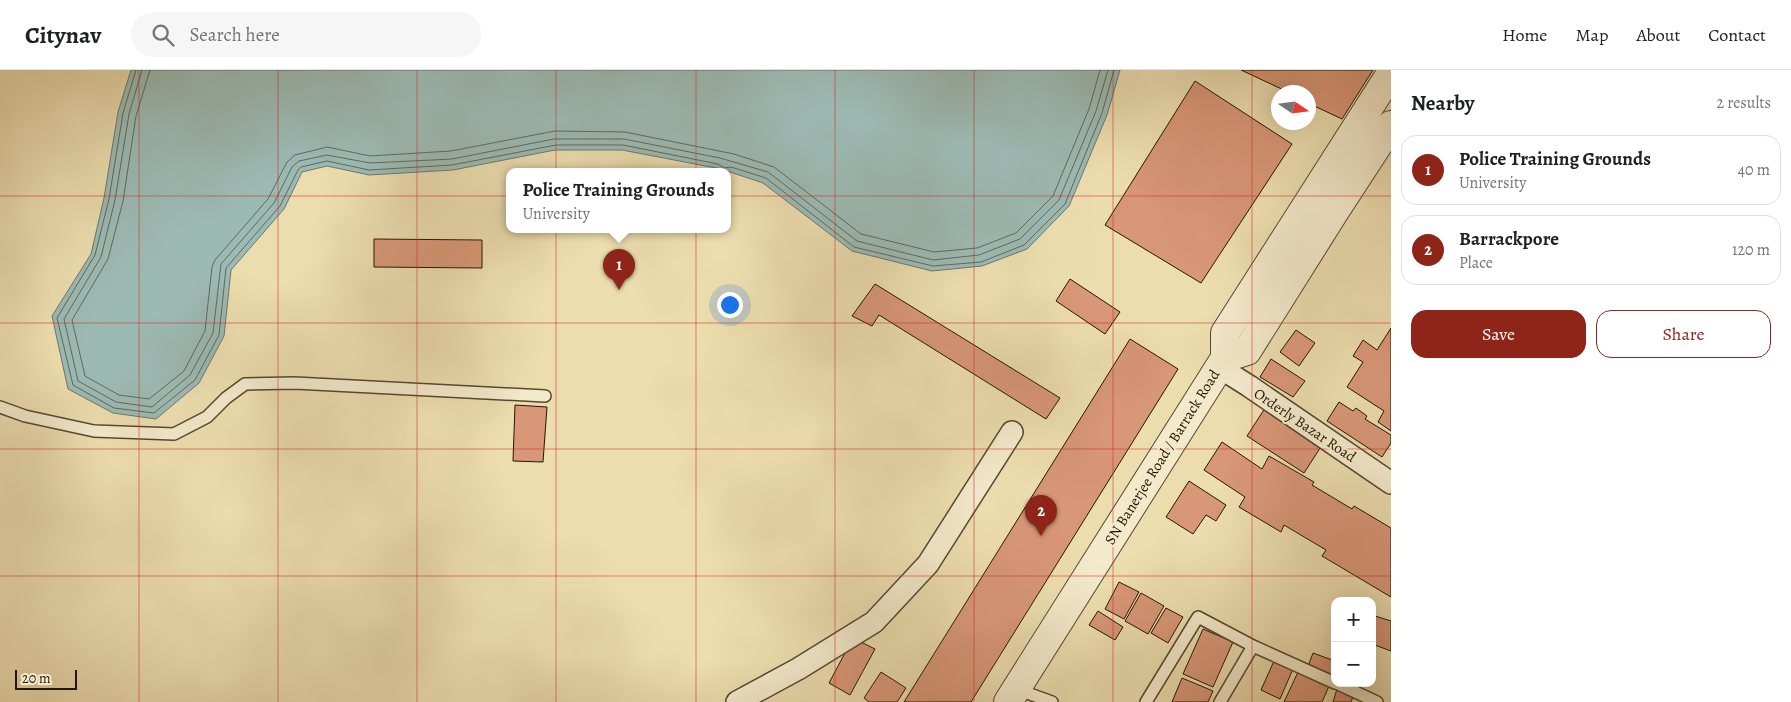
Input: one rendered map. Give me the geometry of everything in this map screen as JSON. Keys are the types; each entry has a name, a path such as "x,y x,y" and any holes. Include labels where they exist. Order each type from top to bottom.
{"street":[{"path":"1308,228 1391,73"},
{"name":"SN Banerjee Road / Barrack Road","path":"1012,696 1222,362 1247,351 1308,228 1391,125"},
{"name":"Orderly Bazar Road","path":"1222,362 1249,386 1391,483"},
{"path":"736,702 798,668 874,622 928,564 1012,432"}],"lane":[{"path":"0,407 25,416 94,431 174,434 207,417 226,398 245,384 294,383 545,396"},
{"path":"1146,702 1198,617 1253,646 1331,681"},
{"path":"1220,702 1253,646"},
{"path":"1344,687 1377,702"},
{"path":"1012,696 1052,702"}],"water":[{"path":"131,70 1120,70 1107,115 1069,206 1027,249 982,266 932,271 852,251 763,183 731,172 731,168 716,168 622,150 555,150 453,170 369,175 327,166 302,172 284,209 231,270 224,336 199,383 156,419 113,413 68,389 52,316 91,254 104,198 118,112"}],"building":[{"path":"1241,70 1373,70 1342,119 1316,107 1316,85 1273,85"},
{"path":"1195,81 1292,144 1201,283 1105,225"},
{"path":"374,239 482,240 482,268 374,267"},
{"path":"1070,279 1120,312 1105,334 1056,301"},
{"path":"875,284 1060,398 1046,419 879,315 872,326 852,316"},
{"path":"1391,328 1391,431 1378,422 1384,411 1347,387 1363,362 1353,356 1363,340 1377,350"},
{"path":"1296,330 1315,343 1299,366 1280,352"},
{"path":"1130,339 1178,369 971,702 904,702"},
{"path":"1271,359 1305,381 1293,397 1260,377"},
{"path":"1269,402 1326,439 1304,473 1247,436"},
{"path":"1339,402 1353,411 1356,408 1367,416 1365,419 1391,435 1391,443 1382,457 1327,421"},
{"path":"515,405 547,407 543,462 513,461"},
{"path":"1222,442 1262,469 1269,456 1314,482 1312,485 1352,509 1354,506 1391,528 1391,597 1322,556 1326,550 1284,525 1281,532 1239,507 1245,497 1204,470"},
{"path":"1189,481 1226,505 1216,521 1206,515 1193,534 1166,517"},
{"path":"1119,582 1139,592 1124,619 1105,609"},
{"path":"1141,593 1164,606 1148,634 1125,621"},
{"path":"1166,608 1183,617 1168,643 1151,633"},
{"path":"1098,611 1123,627 1115,640 1089,625"},
{"path":"1376,616 1391,621 1391,651 1376,645"},
{"path":"1203,629 1233,642 1213,687 1183,674"},
{"path":"853,638 875,649 850,695 829,683"},
{"path":"1313,653 1331,660 1331,678 1307,669"},
{"path":"1274,661 1293,669 1280,699 1261,690"},
{"path":"1299,670 1330,684 1322,702 1284,702"},
{"path":"881,672 906,688 897,702 869,702 864,698"},
{"path":"1182,678 1213,691 1208,702 1172,702"},
{"path":"1337,689 1354,694 1351,702 1333,702"}],"place":[{"name":"Police Training Grounds","path":"619,290"},
{"name":"Barrackpore","path":"1041,536"}]}
